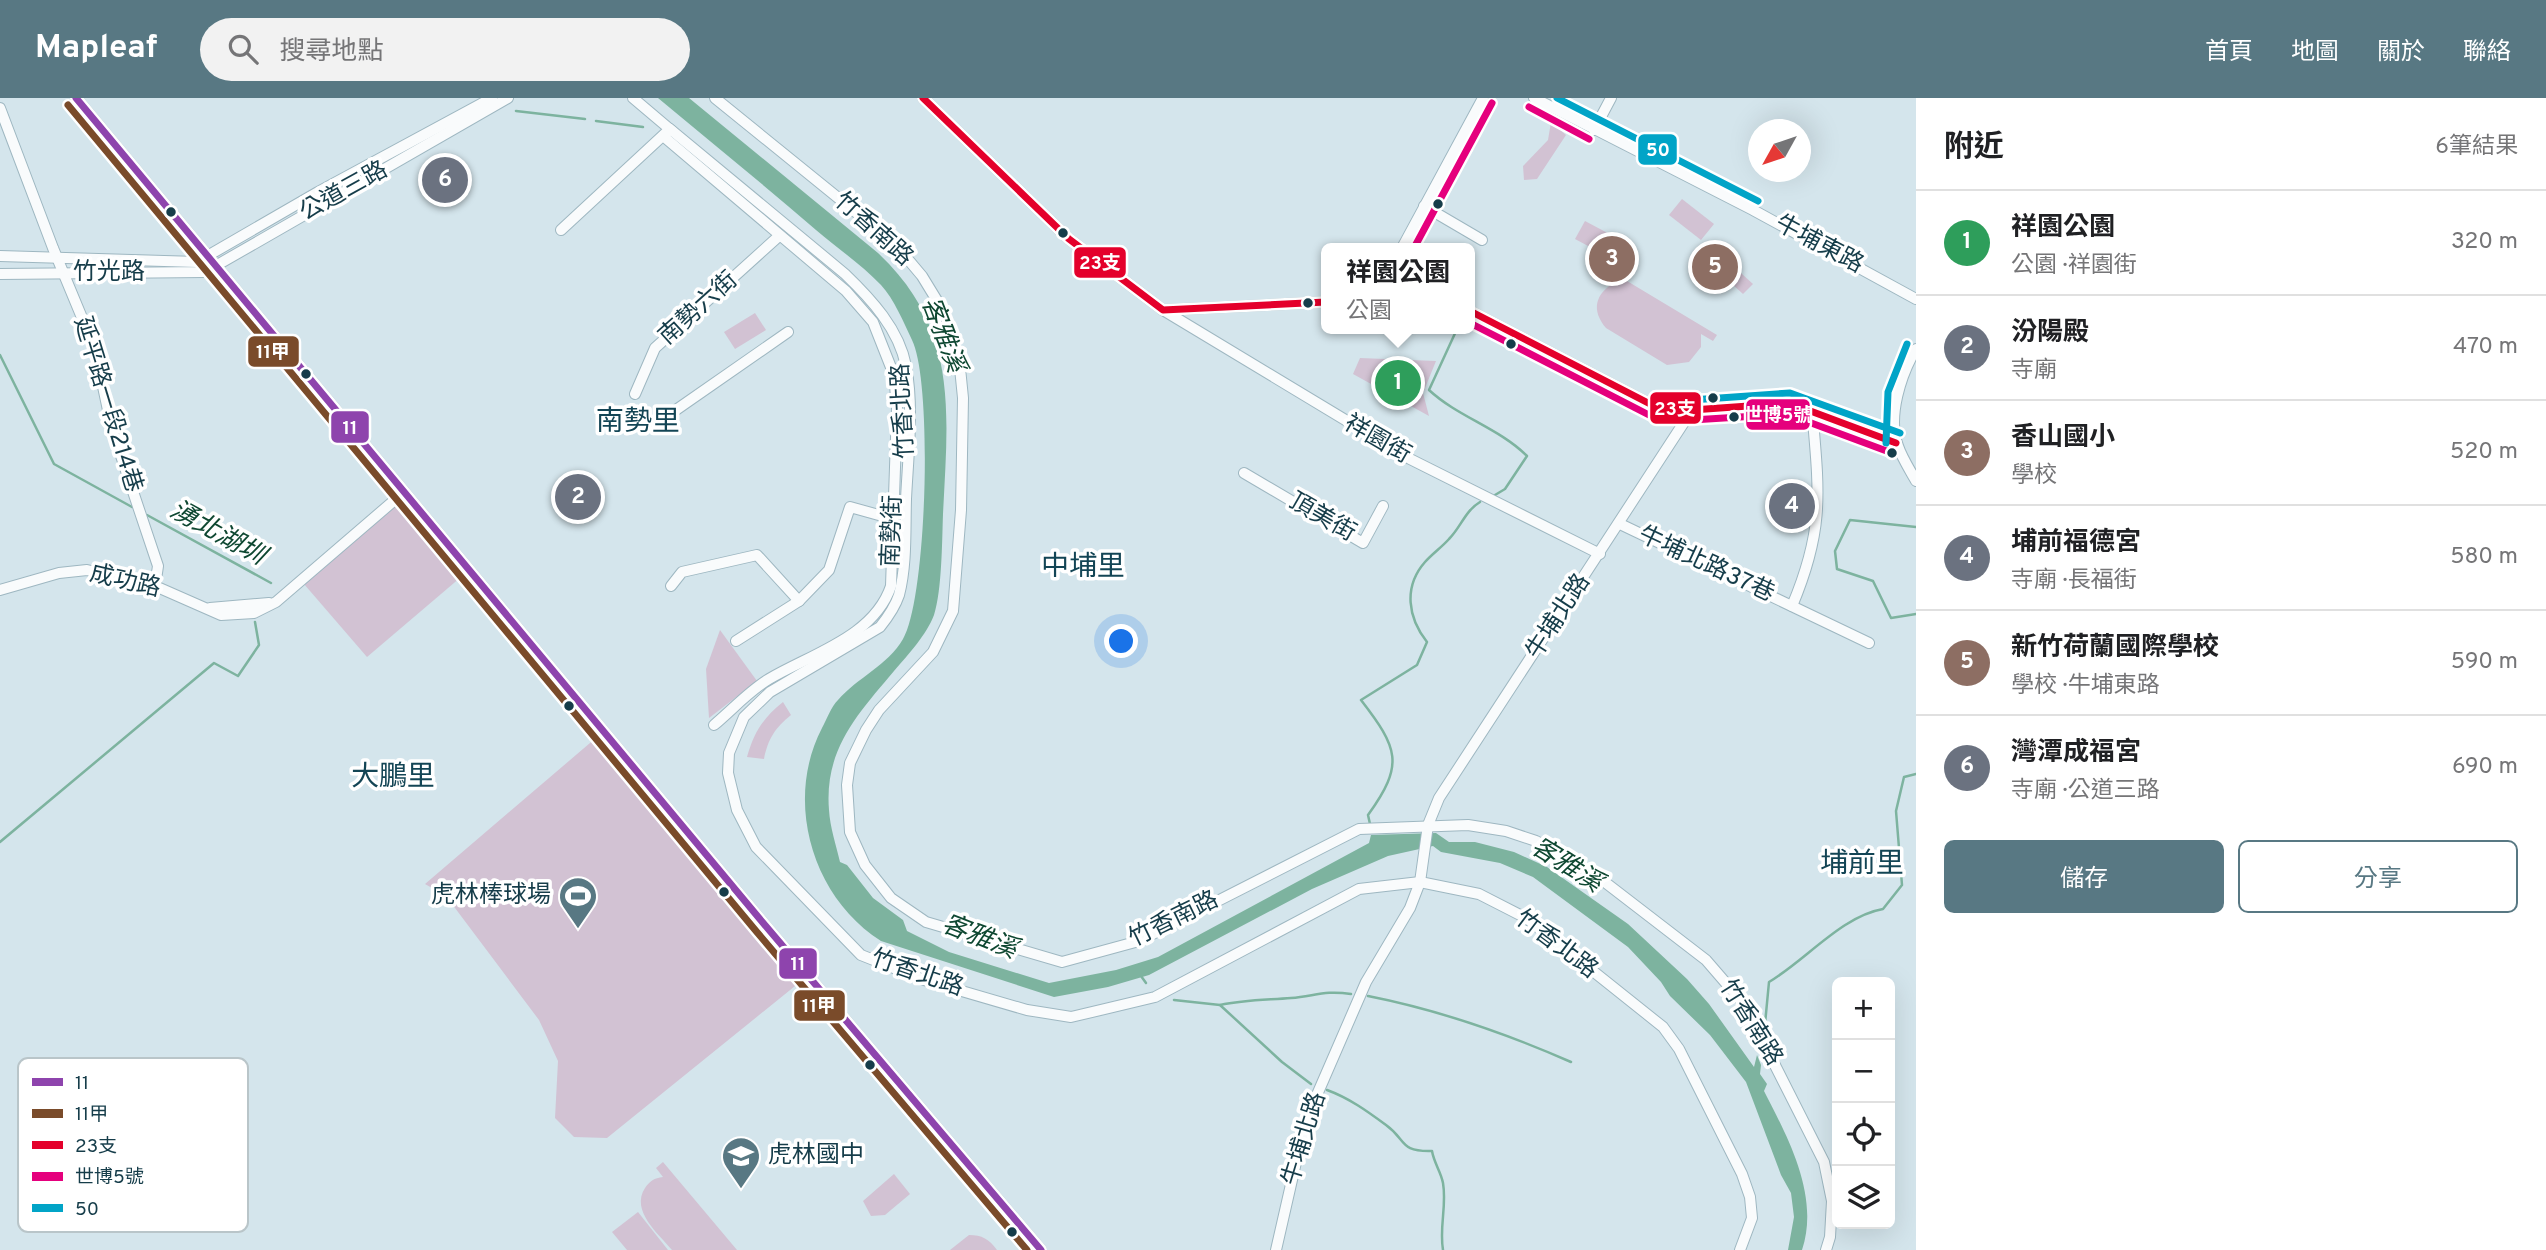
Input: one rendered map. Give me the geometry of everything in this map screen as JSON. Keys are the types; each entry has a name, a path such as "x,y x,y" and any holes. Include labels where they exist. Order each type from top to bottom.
{"street":[{"path":"76,98 764,924 1041,1250"},
{"name":"公道三路","path":"209,258 318,192 492,98"},
{"name":"公道三路","path":"216,267 508,98"},
{"name":"竹香北路","path":"633,98 668,132 870,297 890,327 906,365 908,408 904,564 899,596 880,627 770,692 757,703 744,717 729,753 731,791 745,830 756,846 839,935 861,956 899,972 1027,1010 1070,1017 1155,997 1359,889 1420,882 1479,894 1526,918 1663,1027 1679,1049 1742,1174 1750,1197 1752,1218 1741,1250"},
{"name":"竹香南路","path":"715,98 895,244 922,276 944,312 959,358 963,398 961,510 953,611 933,652 879,710 866,730 850,763 847,785 850,832 865,865 891,898 926,922 1062,962 1139,941 1359,829 1428,825 1486,827 1536,841 1564,855 1706,960 1723,977 1760,1032 1824,1162 1832,1201 1830,1237 1826,1250"},
{"name":"祥園街","path":"923,98 1069,239 1163,310 1410,459 1600,554"},
{"path":"1405,243 1483,98"},
{"name":"牛埔東路","path":"1534,98 1753,210 1916,299"},
{"path":"1594,130 1611,98"},
{"name":"延平路一段214巷","path":"0,108 95,349 112,429 158,566 155,586"},
{"path":"561,230 668,132"},
{"name":"南勢街","path":"668,132 779,236 846,290 873,322 882,341 894,375 896,397 891,586 886,601 872,619 840,641 766,681 714,725"},
{"path":"1424,206 1482,240"},
{"name":"南勢六街","path":"635,394 655,348 779,236"},
{"name":"竹光路","path":"0,256 197,262 209,258"},
{"name":"竹光路","path":"0,274 205,272 216,267"},
{"path":"1163,310 1321,302"},
{"path":"1202,333 1196,317 1206,308"},
{"path":"1475,315 1654,406 1692,410 1784,402 1812,409 1896,443"},
{"path":"673,412 788,332"},
{"path":"1916,349 1902,373 1896,397 1896,443 1916,481"},
{"path":"1792,606 1811,558 1818,521 1819,496 1812,409"},
{"name":"牛埔北路","path":"1276,1250 1297,1158 1313,1104 1366,982 1410,908 1420,882 1428,825 1438,799 1692,410"},
{"name":"頂美街","path":"1244,473 1363,542 1384,506"},
{"name":"成功路","path":"0,590 59,573 87,570 155,586 208,608 276,602 404,492"},
{"path":"736,641 799,601 829,570 850,507 893,519"},
{"name":"牛埔北路37巷","path":"1620,524 1869,643"},
{"path":"671,586 682,572 757,555 799,601"}],"shaded area":[{"name":"客雅溪","path":"658,98 689,98 878,253 904,282 923,311 935,342 943,374 946,407 941,565 937,605 922,637 868,702 846,734 832,769 829,788 830,816 840,862 847,865 873,898 903,920 907,931 949,952 1049,983 1116,970 1158,957 1369,843 1371,835 1436,833 1449,842 1475,842 1514,852 1547,867 1628,924 1687,979 1709,1004 1754,1067 1757,1055 1761,1065 1760,1074 1767,1084 1764,1091 1783,1128 1804,1188 1807,1230 1802,1250 1788,1250 1794,1217 1791,1193 1781,1175 1746,1082 1710,1035 1670,996 1661,982 1628,947 1533,877 1500,863 1441,852 1433,846 1388,856 1312,889 1149,975 1108,987 1054,997 881,941 857,922 837,899 822,874 811,845 805,786 811,756 833,706 897,648 911,616 922,537 924,490 925,442 919,363 902,319 881,285"},
{"path":"1551,122 1566,135 1537,179 1524,180 1523,166 1548,140"},
{"path":"1682,199 1714,224 1701,240 1669,215"},
{"path":"1585,221 1632,246 1622,264 1575,239"},
{"path":"1731,264 1753,284 1743,294 1722,275"},
{"path":"1607,269 1717,335 1713,341 1701,334 1701,347 1689,362 1667,365 1606,328 1601,321 1597,309 1599,297 1615,282 1603,275"},
{"path":"755,313 766,330 735,349 724,332"},
{"path":"1360,358 1436,361 1423,393 1429,416 1353,374"},
{"path":"399,503 461,577 367,657 304,584"},
{"path":"720,630 757,681 709,718 706,669"},
{"path":"783,702 791,715 773,734 764,759 747,757 760,726"},
{"name":"虎林棒球場","path":"597,737 800,982 607,1138 574,1137 555,1118 558,1061 539,1020 446,896 425,884"},
{"path":"663,1162 737,1250 672,1250 648,1222 641,1205 641,1197 651,1182 663,1177 656,1168"},
{"path":"894,1174 910,1194 885,1215 871,1216 863,1201"},
{"path":"638,1212 668,1250 627,1250 612,1232"},
{"path":"969,1235 985,1238 997,1250 950,1250"}],"waterway":[{"path":"516,111 585,119"},
{"path":"596,121 643,127"},
{"path":"1455,334 1429,390 1453,408 1516,446 1527,456 1505,489 1495,495"},
{"name":"湧北湖圳","path":"0,355 54,464 132,507"},
{"path":"1370,824 1368,815 1388,782 1392,756 1383,731 1361,700 1417,665 1427,642 1412,613 1413,582 1425,562 1449,539 1480,502"},
{"name":"湧北湖圳","path":"147,515 271,583"},
{"path":"1916,527 1850,520 1835,551 1837,569 1873,581 1891,618 1916,614"},
{"path":"0,842 214,663 238,676 259,645 255,622"},
{"path":"1765,1024 1769,982 1853,920 1883,909 1902,885 1896,811 1904,777 1916,774"},
{"path":"1141,976 1146,983"},
{"path":"1220,1005 1327,993 1351,994"},
{"path":"1368,996 1471,1023 1571,1062"},
{"path":"1174,1000 1220,1005 1282,1062 1311,1084"},
{"path":"1327,1090 1372,1115 1393,1130 1408,1147 1432,1151 1444,1192 1443,1250"}],"transit line":[{"name":"11","path":"76,98 764,924 1041,1250"},
{"name":"23支","path":"923,98 1069,239 1163,310 1321,302"},
{"name":"50","path":"1557,98 1758,201"},
{"name":"世博5號","path":"1417,243 1492,103"},
{"name":"11甲","path":"68,105 756,931 1027,1250"},
{"name":"世博5號","path":"1529,107 1589,139"},
{"name":"23支","path":"1475,314 1654,406 1692,410 1789,403 1896,443"},
{"name":"世博5號","path":"1475,326 1651,416 1692,420 1787,414 1892,453"},
{"name":"50","path":"1886,443 1888,392 1907,344"},
{"name":"50","path":"1691,400 1790,393 1900,433"}],"place":[{"name":"灣潭成福宮","path":"445,180"},
{"name":"香山國小","path":"1612,259"},
{"name":"新竹荷蘭國際學校","path":"1715,267"},
{"name":"祥園公園","path":"1398,383"},
{"name":"汾陽殿","path":"578,497"},
{"name":"埔前福德宮","path":"1792,506"},
{"name":"虎林棒球場","path":"578,930"},
{"name":"虎林國中","path":"741,1190"}],"district":[{"name":"南勢里","path":"638,423"},
{"name":"中埔里","path":"1083,568"},
{"name":"大鵬里","path":"393,778"},
{"name":"埔前里","path":"1862,865"}]}
